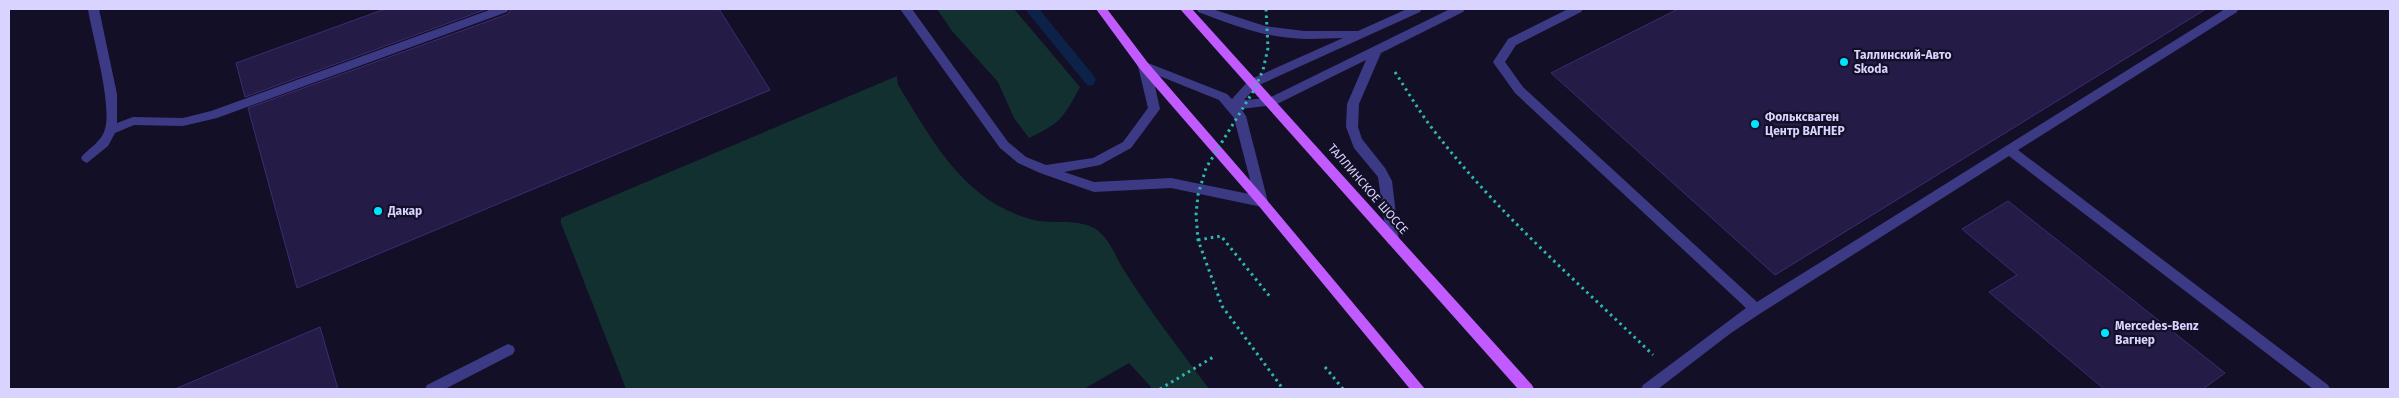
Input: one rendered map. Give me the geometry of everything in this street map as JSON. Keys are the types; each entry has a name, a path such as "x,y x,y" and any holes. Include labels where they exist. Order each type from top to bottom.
{"main road":[{"path":"1101,9 1144,66 1262,202 1418,389"},
{"name":"ТАЛЛИНСКОЕ ШОССЕ","path":"1186,9 1527,389"}],"street":[{"path":"87,158 104,143 111,130 111,94 93,9"},
{"path":"111,130 133,121 183,122 213,115 503,9"},
{"path":"906,9 1004,145 1022,160 1044,170 1094,186 1171,182 1262,202 1240,116 1232,106 1223,97 1144,66"},
{"path":"1202,9 1234,21 1303,35 1360,34"},
{"path":"1232,106 1253,83 1416,9"},
{"path":"1232,106 1271,102 1459,9"},
{"path":"1577,9 1512,42 1499,62 1518,90 1756,309"},
{"path":"1648,389 1670,370 1756,309 2233,9"},
{"path":"1376,50 1368,70 1359,81 1354,98 1353,121 1356,139 1368,158 1384,176 1393,240"},
{"path":"1044,170 1096,162 1127,145 1154,108 1144,66"},
{"path":"2009,150 2323,389"},
{"path":"432,389 508,350"}],"path":[{"path":"1266,9 1268,48 1263,70 1254,90 1206,168 1198,195 1196,216 1198,240 1222,306 1283,389"},
{"path":"1390,66 1434,131 1469,172 1522,227 1670,370"},
{"path":"1198,240 1221,236 1271,298"},
{"path":"1160,389 1215,356"},
{"path":"1325,367 1343,389"}],"green space":[{"path":"937,9 1014,9 1080,87 1070,106 1055,123 1029,138 1014,118 998,82 952,31"},
{"path":"897,76 898,85 937,147 968,183 986,198 1006,210 1030,219 1046,222 1079,223 1100,232 1109,243 1123,269 1146,304 1209,389 1150,389 1151,387 1129,363 1084,389 626,389 561,223 561,218"}],"building":[{"path":"385,9 487,9 245,97 236,63"},
{"name":"Дакар","path":"511,9 719,9 770,90 297,288 248,108 508,14"},
{"path":"1678,9 2206,9 1775,275 1551,73"},
{"name":"Mercedes-Benz Вагнер","path":"2008,201 2225,373 2203,389 2104,389 1989,292 2017,275 1962,229"},
{"path":"320,327 338,389 175,389"}],"waterway":[{"path":"1032,9 1090,80"}],"place":[{"name":"Таллинский-Авто Skoda","path":"1844,62"},
{"name":"Фольксваген Центр ВАГНЕР","path":"1755,124"},
{"name":"Дакар","path":"378,211"},
{"name":"Mercedes-Benz Вагнер","path":"2105,333"}]}
